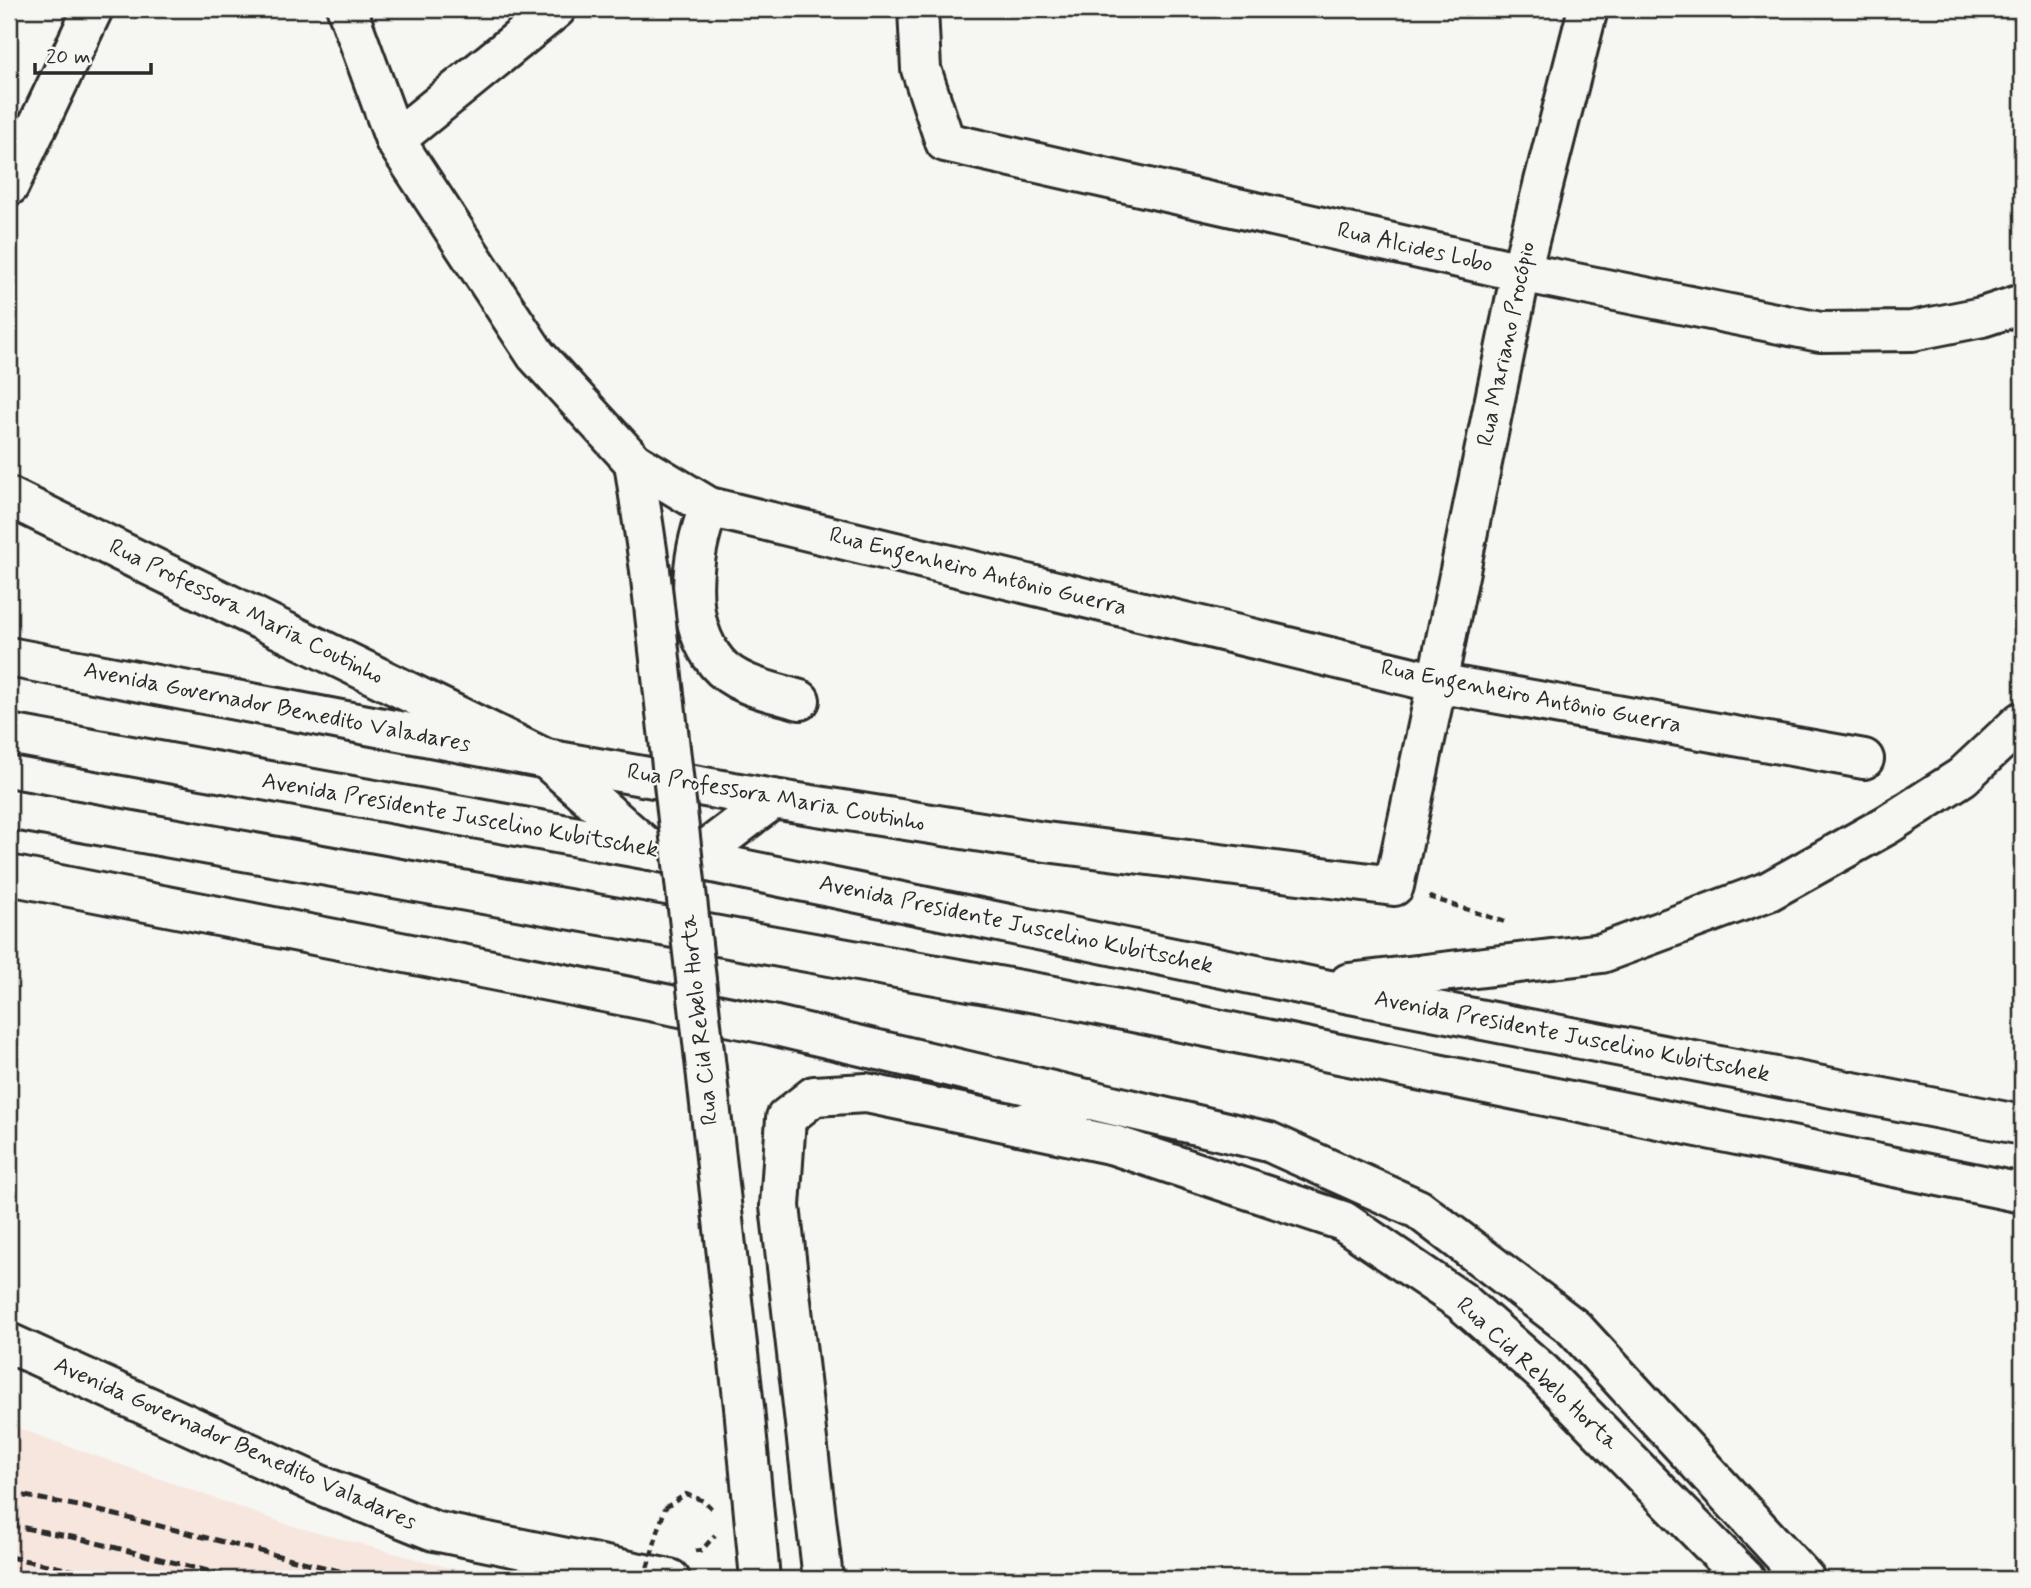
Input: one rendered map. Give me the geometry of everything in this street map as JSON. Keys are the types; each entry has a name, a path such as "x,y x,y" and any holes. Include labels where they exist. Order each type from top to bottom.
{"main road":[{"name":"Rua Engenheiro Antônio Guerra","path":"347,9 395,140 536,355 634,462 709,507 1437,683 1864,759"},
{"path":"395,140 556,9"},
{"name":"Rua Alcides Lobo","path":"918,9 921,69 945,142 1521,272 1820,332 1912,331 1982,317 2022,304"},
{"name":"Rua Mariano Procópio","path":"1437,683 1521,272 1588,9"},
{"path":"9,186 86,11"},
{"name":"Rua Cid Rebelo Horta","path":"634,462 650,570 744,1407 760,1579"},
{"name":"Rua Professora Maria Coutinho","path":"9,497 546,758 774,799 1038,841 1394,886"},
{"path":"709,507 698,538 693,577 699,630 717,664 741,681 800,701"},
{"name":"Avenida Governador Benedito Valadares","path":"9,657 546,758"},
{"path":"1394,886 1437,683"},
{"path":"1314,987 1602,953 1769,891 1887,825 1962,777 2022,721"},
{"name":"Avenida Presidente Juscelino Kubitschek","path":"9,734 650,850 1314,987 2022,1125"},
{"path":"546,758 650,850"},
{"path":"694,859 774,799"},
{"path":"9,810 1059,997 2022,1193"},
{"path":"9,875 772,1025 1269,1142 1418,1209 1574,1328 1805,1579"},
{"name":"Rua Cid Rebelo Horta","path":"823,1579 780,1206 786,1118 814,1096 866,1093 1114,1145 1343,1221 1461,1301 1542,1372 1745,1579"},
{"path":"1019,1125 1088,1099"},
{"name":"Avenida Governador Benedito Valadares","path":"9,1343 320,1485 434,1531 677,1566"},
{"path":"1739,1506 1763,1579"}],"path":[{"path":"1394,886 1511,924"},
{"path":"644,1579 665,1508 685,1494 704,1501 718,1515"},
{"path":"677,1566 702,1550 716,1535 717,1525"},
{"path":"654,1538 666,1541"}],"shaded area":[{"path":"9,1425 289,1525 491,1579 9,1579"}],"railway":[{"path":"9,1493 84,1507 371,1579"},
{"path":"9,1525 77,1538 240,1579"},
{"path":"9,1557 113,1579"},
{"path":"9,1578 14,1579"}]}
